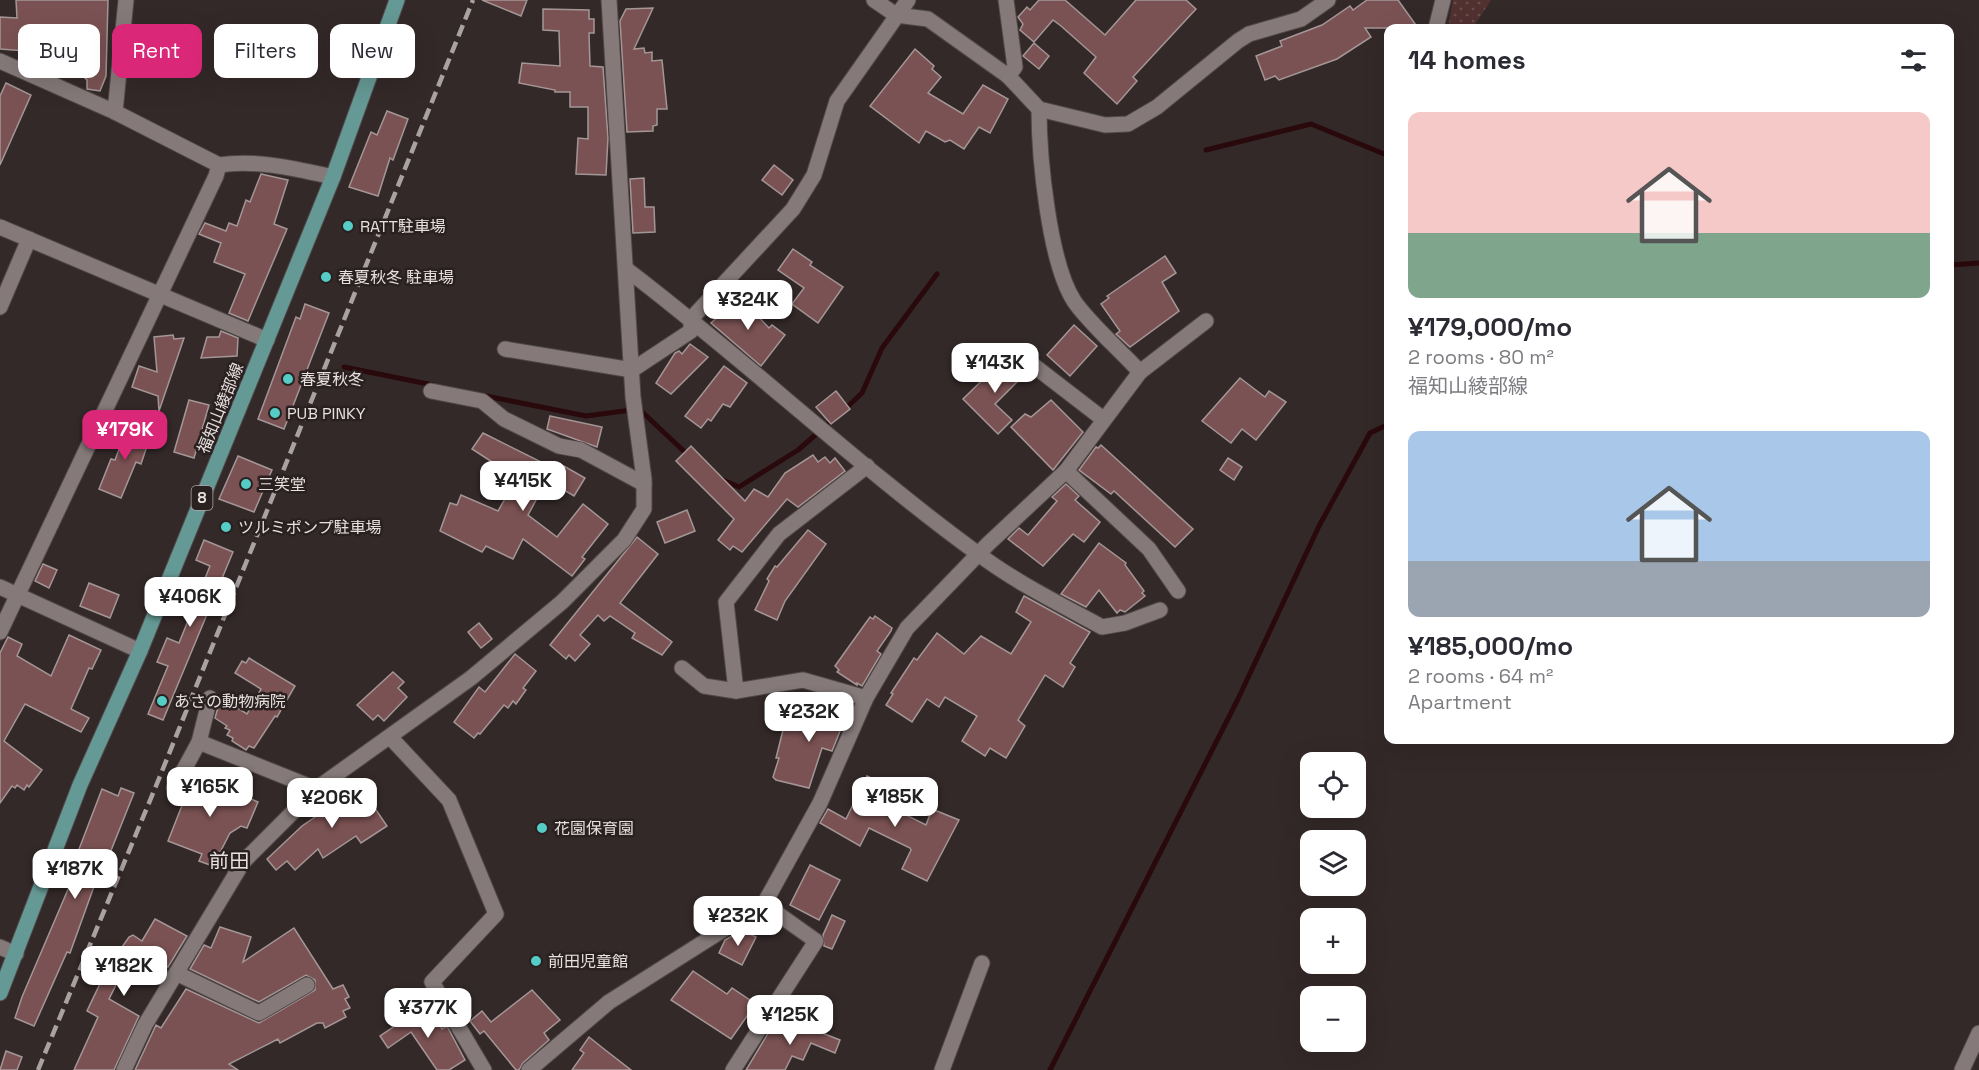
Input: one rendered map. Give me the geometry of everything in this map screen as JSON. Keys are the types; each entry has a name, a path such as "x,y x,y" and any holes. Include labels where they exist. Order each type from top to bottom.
{"main road":[{"name":"福知山綾部線","path":"0,993 80,785 140,651 333,177 397,0"}],"street":[{"path":"115,112 126,0"},
{"path":"124,1070 145,1026 243,862 316,789 471,678 562,602 624,540 644,509 644,484 633,397 609,0"},
{"path":"874,0 896,15 928,19 1008,76 1039,109 1105,125 1128,124 1157,107 1249,34 1301,19 1328,0"},
{"path":"505,349 632,370 691,331 691,319 793,209 814,175 837,101 908,0"},
{"path":"1006,0 1015,67 1008,76"},
{"path":"1437,24 1443,0"},
{"path":"0,61 115,112 219,165 236,162 256,164 298,169 333,177"},
{"path":"1039,109 1041,152 1057,260 1074,302 1140,372"},
{"path":"0,632 20,595 216,176 219,165"},
{"path":"0,227 267,340"},
{"path":"0,308 29,239"},
{"path":"626,269 691,319 978,555 1102,627 1125,623 1160,610"},
{"path":"530,1070 609,1002 764,904 820,803 866,698 907,628 978,555 1066,471 1140,372 1206,321"},
{"path":"1020,355 1103,419"},
{"path":"431,392 482,401 504,419 559,446 581,450 644,484"},
{"path":"736,691 726,602 779,534 867,466"},
{"path":"1066,471 1149,549 1178,591"},
{"path":"0,587 140,651"},
{"path":"682,668 704,686 736,691 803,680 866,698"},
{"path":"174,788 199,742 210,698"},
{"path":"390,737 449,800 496,914 432,982 484,1070"},
{"path":"199,742 316,789"},
{"path":"734,1070 816,941 764,904"},
{"path":"0,947 16,954"},
{"path":"942,1070 982,963"},
{"path":"176,973 259,1013 307,985"},
{"path":"1962,1070 1979,1033"}],"shaded area":[{"path":"1453,0 1491,0 1476,24 1449,24"}],"building":[{"path":"16,0 108,0 106,76 100,91 87,89 85,78 100,78 100,24 18,24 18,50 0,49 0,17 17,18"},
{"path":"482,0 527,0 521,16"},
{"path":"1039,0 1065,0 1105,35 1136,0 1186,0 1196,9 1133,77 1137,81 1117,104 1084,73 1096,57 1061,26 1053,20 1034,42 1020,30 1023,24 1018,17 1027,7 1030,10"},
{"path":"1367,0 1398,0 1415,24 1384,24 1384,28 1365,28 1371,37 1337,59 1279,80 1275,76 1265,80 1256,56 1282,46 1280,41 1322,25 1350,6 1353,10"},
{"path":"653,8 634,49 644,48 645,53 652,52 652,61 662,60 667,109 657,109 657,125 653,126 653,131 627,132 620,21 626,9"},
{"path":"543,9 589,10 589,19 594,19 594,33 589,33 590,66 603,67 608,138 606,175 576,174 578,138 588,139 588,107 570,107 570,92 555,92 555,90 519,83 522,63 560,66 559,31 543,30"},
{"path":"1034,43 1049,56 1039,69 1023,56"},
{"path":"915,49 934,66 932,69 941,77 928,93 963,114 983,85 1008,99 990,133 979,127 964,149 950,140 945,142 926,131 919,143 870,106"},
{"path":"6,83 31,95 0,165 0,96"},
{"path":"387,111 408,119 393,160 390,158 378,196 349,187 371,132 377,135"},
{"path":"774,165 793,180 782,195 762,180"},
{"path":"261,174 288,180 274,224 287,229 248,321 229,313 245,274 214,262 221,243 199,234 205,223 226,231 229,223 237,226 246,200 250,202"},
{"path":"644,178 645,207 654,207 655,232 633,233 630,179"},
{"path":"793,249 812,262 810,265 843,287 818,323 792,304 804,288 778,270"},
{"path":"1165,256 1176,273 1162,282 1179,311 1130,347 1116,334 1120,331 1101,304 1109,298 1107,296"},
{"path":"740,297 769,328 772,325 785,335 761,366 711,323"},
{"path":"305,304 329,313 284,429 258,419 296,317 300,319"},
{"path":"1074,325 1097,346 1070,376 1047,355"},
{"path":"221,331 238,338 237,356 201,358 207,337 219,337"},
{"path":"173,335 174,339 184,338 159,411 158,396 132,387 139,366 157,372 154,337"},
{"path":"690,344 708,357 671,394 656,383 675,353 679,351 682,354"},
{"path":"1007,356 1025,374 995,404 1012,420 998,434 963,399"},
{"path":"724,366 747,383 730,407 723,404 711,421 708,419 701,428 685,416"},
{"path":"1240,378 1265,397 1269,391 1286,402 1256,440 1242,429 1231,443 1202,421"},
{"path":"836,391 850,409 831,424 816,407"},
{"path":"189,400 209,405 194,458 174,452"},
{"path":"1051,400 1083,432 1053,470 1011,427 1025,414 1031,417"},
{"path":"550,416 602,427 597,447 547,429"},
{"path":"128,425 151,434 141,464 136,462 121,498 99,489 111,459 115,460"},
{"path":"483,433 561,472 564,466 585,478 574,496 547,480 528,515 557,537 583,504 608,524 582,557 585,559 572,576 523,539 513,559 486,546 482,552 440,531 450,503 457,505 461,495 498,511 517,478 472,449"},
{"path":"1101,445 1193,529 1175,547 1114,491 1111,494 1079,470 1096,447"},
{"path":"691,446 745,501 754,489 768,497 785,473 813,455 818,462 825,457 830,463 835,458 845,471 798,507 787,499 742,552 733,546 730,550 718,540 734,519 676,461"},
{"name":"三笑堂","path":"238,456 272,470 254,512 219,499"},
{"path":"1228,458 1242,467 1234,480 1220,470"},
{"path":"1066,484 1079,496 1075,500 1100,522 1084,542 1073,534 1043,566 1008,539 1019,528 1028,535 1057,501 1052,497"},
{"path":"687,510 695,531 665,543 657,522"},
{"path":"808,530 826,544 785,601 777,620 755,610 769,581 767,579 775,566 777,567"},
{"path":"637,537 658,554 620,603 672,642 662,655 632,638 635,633 610,616 604,621 598,615 580,635 590,644 575,661 569,655 566,659 550,645"},
{"path":"204,540 233,552 163,720 148,714 168,666 157,662 167,638 179,643 210,566 196,560"},
{"path":"1099,543 1126,563 1125,565 1144,591 1142,593 1145,596 1125,612 1120,610 1117,613 1099,590 1086,607 1061,594"},
{"path":"43,564 57,570 49,588 35,581"},
{"path":"89,583 119,595 110,618 80,606"},
{"path":"1024,596 1090,632 1070,663 1075,667 1063,687 1045,675 1018,720 1025,726 1006,758 990,748 985,756 962,741 977,716 945,697 939,707 927,699 912,722 886,705 893,694 891,693 914,658 917,660 937,633 964,654 981,636 1011,654 1031,622 1016,612"},
{"path":"875,616 892,628 877,651 881,654 862,686 857,683 857,685 837,672 839,670 835,666 870,617 873,619"},
{"path":"479,623 492,639 481,648 468,632"},
{"path":"69,635 101,650 92,669 89,668 71,709 89,718 81,732 25,704 4,741 42,770 24,790 17,785 15,788 12,786 0,803 0,653 8,637 22,644 17,656 51,676"},
{"path":"515,654 536,671 523,688 526,690 516,704 513,701 508,708 504,705 474,738 454,722 479,687 485,692"},
{"path":"249,658 295,686 277,717 275,716 254,748 249,746 246,750 232,741 233,738 227,735 230,730 215,718 223,699 247,714 261,689 235,673 242,661 246,663"},
{"path":"393,672 404,682 398,688 407,697 384,721 378,715 373,720 357,705"},
{"path":"822,696 851,704 832,751 822,748 809,788 776,780 773,777 779,758 776,758 786,718 813,726"},
{"path":"194,775 258,802 247,828 241,826 230,833 213,866 199,861 202,854 168,841"},
{"path":"867,776 892,788 884,804 926,825 932,809 959,820 927,881 902,869 910,848 869,828 860,846 820,823 828,809 846,819"},
{"path":"355,779 387,826 361,843 356,836 323,858 318,849 295,870 287,861 276,870 267,859 302,826 344,797 339,789"},
{"path":"121,788 134,793 104,868 101,867 70,953 67,952 34,1026 15,1018 22,997 81,859 76,857 102,789 118,796"},
{"path":"810,865 840,880 819,920 790,905"},
{"path":"832,915 845,921 832,949 824,946 823,935"},
{"path":"155,919 187,936 168,967 142,957 131,976 123,971 109,999 139,1016 114,1070 74,1070 98,1017 87,1011 108,967 129,937 133,935 142,941"},
{"path":"220,927 251,937 243,962 294,928 333,989 343,985 349,997 345,999 350,1008 343,1011 346,1017 325,1028 323,1023 317,1023 280,1043 278,1039 229,1064 238,1070 135,1070 156,1025 161,1028 186,989 259,1023 315,990 315,980 306,975 259,1002 190,969 204,945 211,948"},
{"path":"742,930 756,937 742,965 719,953 725,940"},
{"path":"693,971 727,994 732,988 753,1002 752,1009 731,1039 671,1000"},
{"path":"532,990 560,1020 544,1033 549,1040 523,1063 519,1070 516,1070 484,1031 480,1034 470,1021 482,1011 491,1022"},
{"path":"426,1005 442,1029 447,1026 465,1060 449,1070 437,1070 411,1032 388,1048 380,1036"},
{"path":"801,1019 818,1028 817,1031 840,1040 835,1053 811,1043 803,1060 792,1056 785,1070 746,1070 773,1025 791,1034"},
{"path":"589,1037 631,1070 572,1070 584,1053 580,1050"},
{"path":"6,1051 22,1057 17,1070 0,1070"}],"waterway":[{"path":"1206,150 1311,124 1384,154"},
{"path":"1954,265 1979,263"},
{"path":"844,410 862,393 882,348 937,274"},
{"path":"344,367 433,385"},
{"path":"481,395 586,416 639,409 690,457"},
{"path":"721,479 739,487 798,450 835,418"},
{"path":"1050,1070 1238,699 1319,526 1370,433 1384,426"}],"railway":[{"path":"38,1070 156,786 473,0"}],"place":[{"name":"RATT駐車場","path":"348,226"},
{"name":"春夏秋冬 駐車場","path":"326,277"},
{"name":"春夏秋冬","path":"288,379"},
{"name":"PUB PINKY","path":"275,413"},
{"name":"三笑堂","path":"246,484"},
{"name":"ツルミポンプ駐車場","path":"226,527"},
{"name":"あさの動物病院","path":"162,701"},
{"name":"花園保育園","path":"542,828"},
{"name":"前田児童館","path":"536,961"}],"district":[{"name":"前田","path":"229,861"}]}
